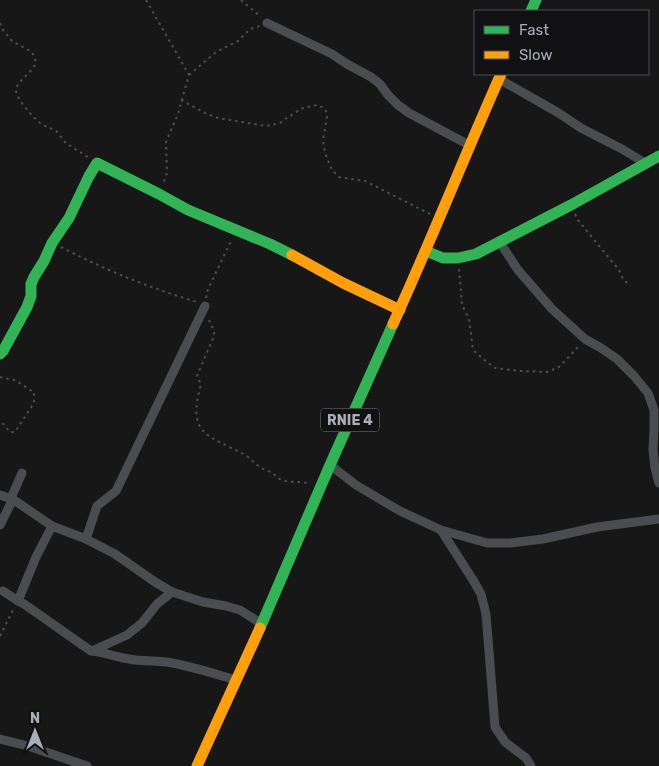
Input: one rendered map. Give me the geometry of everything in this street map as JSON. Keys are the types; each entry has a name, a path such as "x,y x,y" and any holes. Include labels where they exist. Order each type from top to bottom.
{"street":[{"path":"267,23 332,54 371,77 380,84 398,105 409,113 469,145"},
{"path":"500,77 581,128 622,148 645,163"},
{"name":"RNIE 4","path":"197,766 262,624 500,77"},
{"path":"426,250 443,258 458,258 476,254 659,156"},
{"path":"0,354 3,352 27,307 31,296 31,284 44,262 52,243 69,218 97,163 188,210 270,244 343,283 400,310"},
{"path":"499,241 518,270 552,309 585,339 617,360 648,393 654,410 653,450 659,483"},
{"path":"86,539 97,506 116,491 204,306"},
{"path":"330,465 356,485 400,511 441,530 486,543 510,543 543,539 596,527 659,519"},
{"path":"0,525 22,473"},
{"path":"0,495 12,499 52,526 86,539 116,554 172,592 240,610 262,624"},
{"path":"18,601 36,557 52,526"},
{"path":"441,530 481,594 486,614 495,727 505,742 526,758 531,766"},
{"path":"3,591 91,651 131,660 170,663 236,680"},
{"path":"91,651 127,636 157,604 172,592"},
{"path":"0,739 28,746 87,766"}],"path":[{"path":"146,0 188,75"},
{"path":"159,194 167,173 166,142 178,114 188,75 216,52 238,41 250,29 267,23 241,0"},
{"path":"0,23 12,41 32,52 36,62 35,67 16,89 23,106 39,122 57,132 64,142 97,163"},
{"path":"181,100 218,118 266,126 280,123 303,108 317,105 324,108 327,117 323,140 325,153 332,170 339,177 365,181 439,218"},
{"path":"570,205 578,220 619,270 627,283"},
{"path":"236,230 208,289 204,306 214,331 214,336 197,376 201,384 196,401 196,413 201,429 210,438 247,456 260,467 280,479 307,483 321,489"},
{"path":"52,243 108,270 154,289 200,303 204,306"},
{"path":"458,258 462,305 470,319 473,350 495,368 547,372 559,367 585,339"},
{"path":"0,378 6,380 13,379 34,392 34,403 15,432 10,432 0,420"},
{"path":"0,636 18,601"}],"traffic: fast":[{"path":"531,10 536,0"},
{"path":"426,251 443,258 458,258 476,254 571,205 659,156"},
{"path":"0,354 27,307 34,277 52,243 69,218 97,163 188,210 292,255"},
{"path":"260,628 393,324"}],"traffic: slow":[{"path":"393,324 501,75"},
{"path":"292,255 343,283 400,310"},
{"path":"197,766 260,628"}]}
